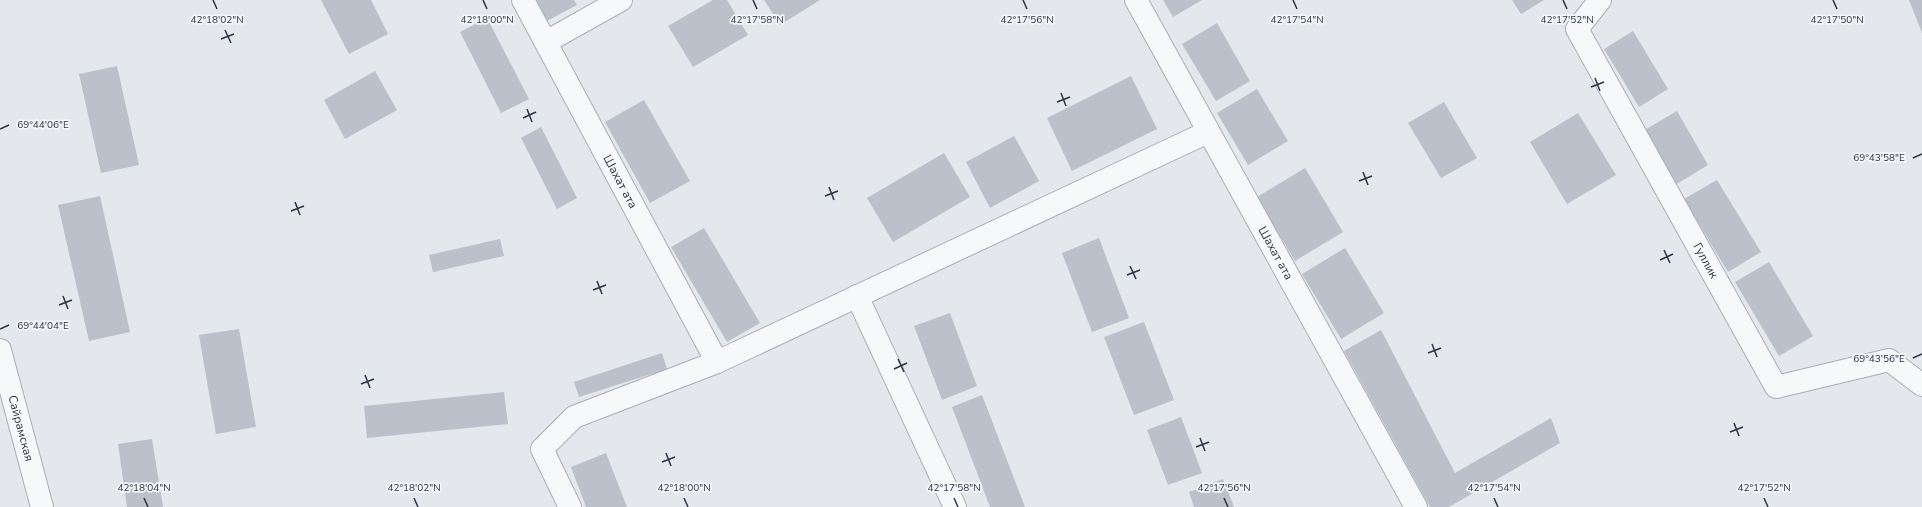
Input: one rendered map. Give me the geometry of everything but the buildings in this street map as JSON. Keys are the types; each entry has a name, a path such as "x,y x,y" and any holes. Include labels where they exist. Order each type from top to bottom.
{"street":[{"name":"Шахат ата","path":"523,0 717,362"},
{"path":"546,42 621,0"},
{"name":"Шахат ата","path":"1136,0 1416,507"},
{"name":"Гуллик","path":"1600,0 1577,29 1776,387 1889,360 1922,385"},
{"path":"570,507 542,449 574,417 717,362 1208,132"},
{"path":"857,296 955,507"},
{"name":"Сайрамская","path":"0,350 3,373 42,507"}]}
